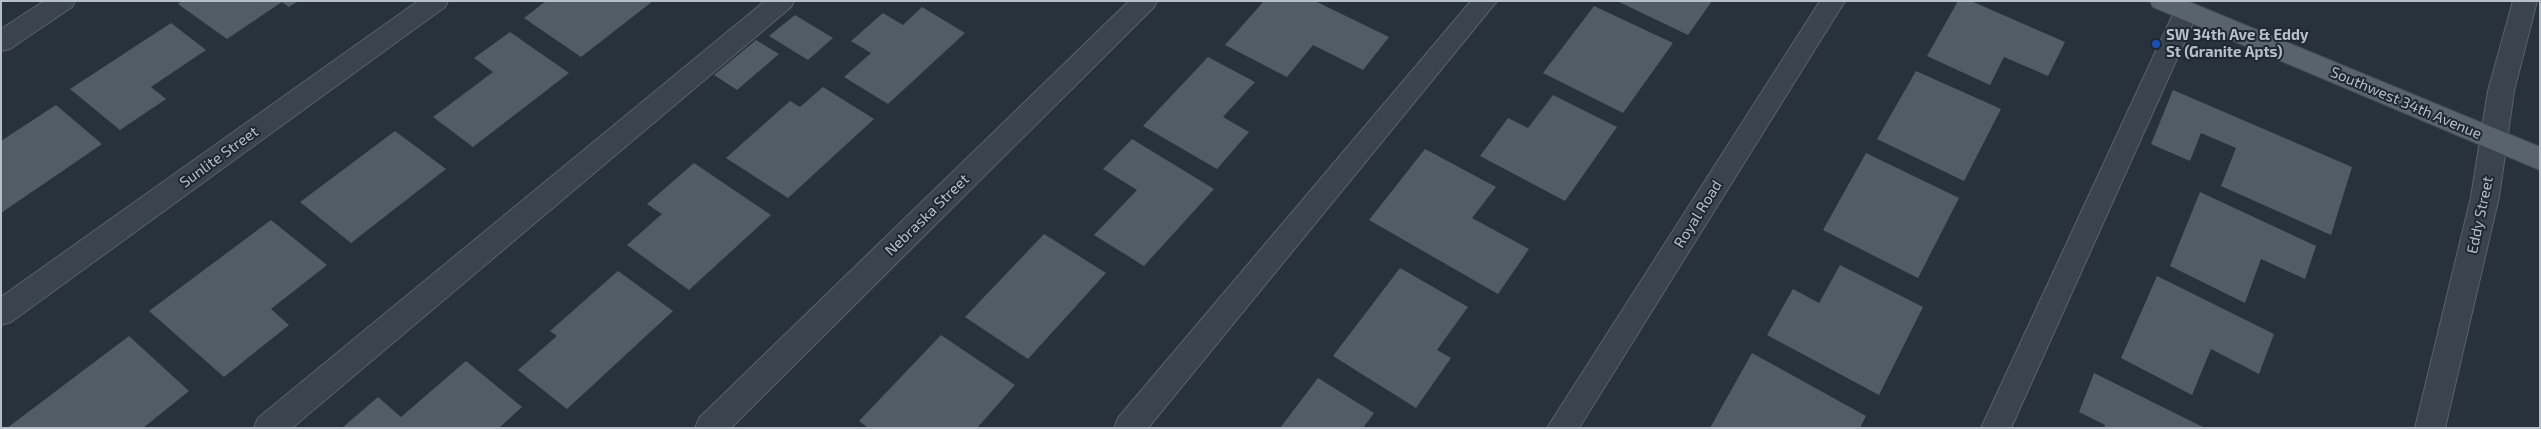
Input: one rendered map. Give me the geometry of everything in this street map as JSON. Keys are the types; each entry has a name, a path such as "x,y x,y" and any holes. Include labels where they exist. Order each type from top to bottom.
{"main road":[{"name":"Southwest 34th Avenue","path":"2174,6 2540,159"}],"street":[{"path":"1,42 64,1"},
{"name":"Sunlite Street","path":"1,313 436,1"},
{"path":"269,428 782,1"},
{"name":"Nebraska Street","path":"710,428 1145,1"},
{"path":"1129,428 1485,1"},
{"name":"Royal Road","path":"1562,428 1833,1"},
{"name":"Eddy Street","path":"2430,428 2485,197 2501,90 2524,1"},
{"path":"1996,428 2174,6"}],"building":[{"path":"182,1 298,1 289,7 282,2 227,39 178,4"},
{"path":"546,1 653,1 581,57 524,18"},
{"path":"1264,1 1315,1 1389,37 1363,70 1313,45 1287,77 1225,45"},
{"path":"1617,1 1712,1 1688,35"},
{"path":"1958,1 1971,1 2065,42 2048,76 2004,57 1990,85 1927,56"},
{"path":"1594,6 1673,43 1623,113 1543,73"},
{"path":"922,7 965,33 888,104 844,77 871,53 851,41 883,13 903,25"},
{"path":"795,15 833,38 808,60 769,36"},
{"path":"171,23 206,50 151,87 166,99 120,130 70,89"},
{"path":"510,32 569,73 473,147 433,117 493,72 474,58"},
{"path":"756,40 779,54 737,90 714,75"},
{"path":"1208,57 1255,82 1223,117 1249,132 1217,169 1143,126"},
{"path":"1916,71 2001,109 1964,181 1877,139"},
{"path":"823,87 874,119 788,198 726,158 790,101 800,107"},
{"path":"2173,90 2352,167 2331,235 2221,186 2236,148 2201,133 2190,161 2151,144"},
{"path":"1553,95 1617,127 1565,201 1480,156 1508,118 1528,128"},
{"path":"56,105 102,144 1,213 1,141"},
{"path":"395,131 446,169 351,243 300,202"},
{"path":"1132,139 1214,189 1144,266 1094,235 1137,190 1103,169"},
{"path":"1425,149 1496,187 1472,218 1529,249 1498,294 1369,220"},
{"path":"1866,153 1959,198 1918,278 1823,230"},
{"path":"694,163 771,215 689,290 627,245 662,214 647,204"},
{"path":"2200,192 2316,246 2305,279 2261,259 2245,303 2170,266"},
{"path":"271,220 327,265 271,309 289,325 224,377 149,311"},
{"path":"1044,234 1106,273 1028,359 965,317"},
{"path":"1840,265 1923,307 1879,395 1767,335 1793,289 1819,303"},
{"path":"1400,268 1468,307 1437,350 1451,358 1416,408 1333,356"},
{"path":"618,271 673,311 567,409 518,370 557,336 550,331"},
{"path":"2157,276 2274,334 2259,374 2211,349 2192,395 2121,358"},
{"path":"941,335 1015,385 977,428 868,428 859,421"},
{"path":"129,336 189,391 143,428 7,428"},
{"path":"1752,353 1866,416 1860,428 1710,428"},
{"path":"466,361 522,407 499,428 342,428 378,397 401,417"},
{"path":"2094,373 2205,428 2104,428 2105,425 2079,412"},
{"path":"1318,378 1374,413 1363,428 1280,428"}],"place":[{"name":"SW 34th Ave & Eddy St (Granite Apts)","path":"2156,44"}]}
